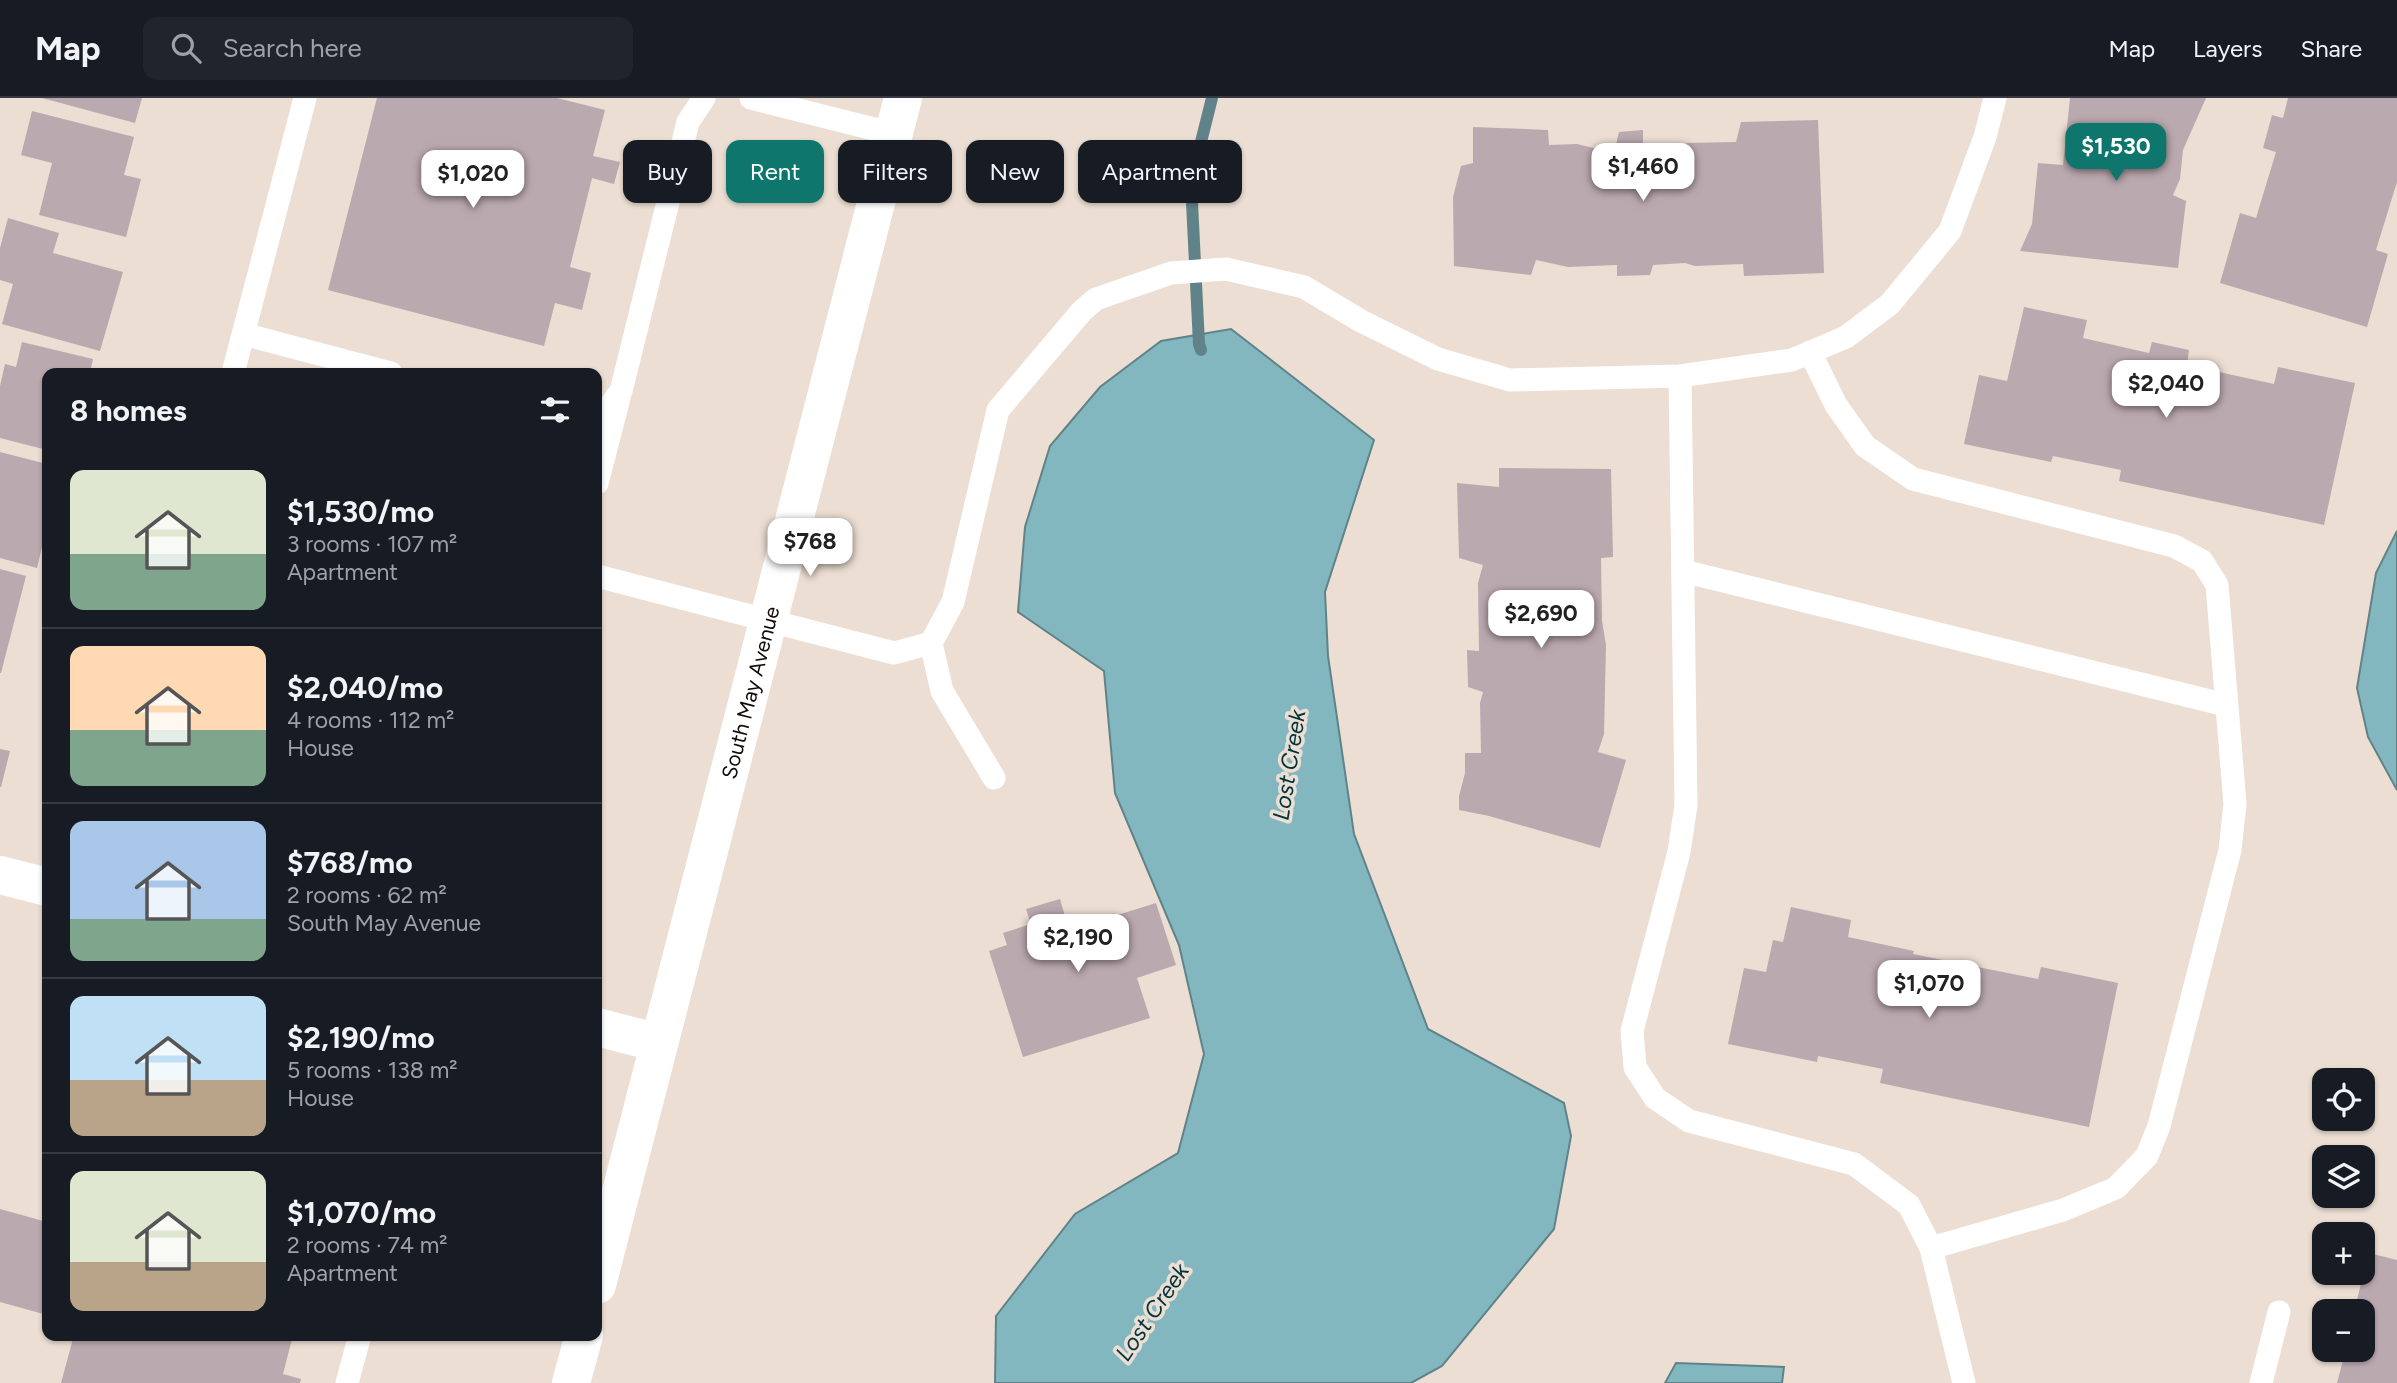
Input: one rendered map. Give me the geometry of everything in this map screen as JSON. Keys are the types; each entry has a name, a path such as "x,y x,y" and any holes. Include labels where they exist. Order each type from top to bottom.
{"main road":[{"name":"South May Avenue","path":"602,1243 659,1043 903,98"},
{"path":"0,875 42,886"},
{"path":"602,1028 659,1043"},
{"path":"571,1383 582,1341"}],"lane":[{"path":"234,368 304,98"},
{"path":"602,464 688,122 704,98"},
{"path":"751,98 894,134"},
{"path":"994,778 942,691 931,643 953,602 998,410 1082,311 1096,299 1171,272 1226,270 1304,287 1360,321 1438,359 1510,380 1680,376 1792,360 1846,337 1890,304 1950,231 1985,137 1996,98"},
{"path":"243,334 372,368"},
{"path":"1810,352 1836,405 1866,446 1913,479 2174,546 2202,561 2217,585 2235,804 2230,850 2159,1126 2147,1156 2116,1188 2063,1210 1931,1248"},
{"path":"1680,376 1686,805 1679,852 1632,1031 1635,1067 1655,1098 1689,1121 1854,1164 1909,1205 1931,1248 1964,1383"},
{"path":"602,416 621,391"},
{"path":"1683,571 2226,705"},
{"path":"602,577 894,653 931,643"},
{"path":"2261,1383 2279,1312"},
{"path":"347,1383 358,1341"}],"water":[{"path":"1231,329 1374,440 1325,592 1328,656 1354,834 1428,1029 1564,1103 1571,1136 1554,1229 1442,1366 1411,1383 995,1383 996,1316 1075,1214 1178,1153 1204,1054 1179,945 1115,793 1104,671 1018,612 1025,527 1050,446 1100,387 1161,341"},
{"path":"2397,531 2397,790 2368,737 2357,688 2376,573"},
{"path":"1676,1363 1784,1367 1782,1383 1665,1383"}],"building":[{"path":"42,98 142,98 135,123"},
{"path":"377,98 557,98 605,110 593,156 620,162 614,184 592,178 570,267 591,273 582,310 555,303 544,346 328,290"},
{"path":"2070,98 2206,98 2183,150 2180,179 2173,195 2186,201 2178,268 2020,251 2032,224 2038,163 2063,165"},
{"path":"2288,98 2397,98 2397,182 2376,250 2388,254 2367,327 2220,283 2240,213 2256,218 2276,152 2263,148 2272,115 2283,118"},
{"path":"32,111 134,137 124,175 141,179 126,237 39,215 52,163 21,155"},
{"path":"1818,120 1824,273 1744,276 1743,264 1695,266 1685,263 1653,265 1650,275 1617,276 1617,265 1568,267 1536,260 1531,275 1454,266 1453,197 1461,166 1473,163 1473,127 1548,130 1549,145 1577,144 1614,153 1619,132 1643,130 1643,143 1684,153 1686,143 1736,142 1741,122"},
{"path":"8,218 59,233 53,253 123,272 100,351 2,324 13,284 0,280 0,248"},
{"path":"2024,307 2087,320 2083,338 2149,353 2152,342 2189,350 2187,365 2274,384 2278,367 2355,383 2324,525 2119,481 2121,470 2053,456 2051,462 1964,444 1979,375 2007,381"},
{"path":"22,342 93,359 91,368 42,368 42,449 0,438 0,386 5,364 16,367"},
{"path":"0,452 42,463 42,547 37,568 0,558"},
{"path":"1499,468 1611,469 1613,557 1601,558 1602,621 1606,645 1604,734 1598,752 1626,760 1600,848 1459,810 1465,753 1481,753 1480,703 1483,692 1468,687 1467,650 1479,651 1478,583 1483,565 1459,558 1457,483 1499,487"},
{"path":"0,569 26,576 1,673 0,673"},
{"path":"0,749 10,751 1,787 0,787"},
{"path":"1060,899 1069,930 1156,903 1176,965 1137,978 1150,1018 1023,1057 989,951 1007,945 1003,933 1031,924 1026,909"},
{"path":"1791,907 1851,920 1848,937 1914,951 1913,954 2038,979 2041,967 2118,983 2089,1127 1880,1083 1883,1069 1818,1056 1817,1062 1728,1044 1744,968 1766,972 1773,940 1783,942"},
{"path":"0,1209 42,1221 42,1314 0,1302"},
{"path":"2375,1254 2397,1260 2397,1383 2337,1383 2343,1362 2375,1362 2375,1299 2357,1299 2361,1285 2375,1285"},
{"path":"72,1341 291,1341 283,1374 301,1379 300,1383 61,1383"}],"waterway":[{"name":"Lost Creek","path":"1201,350 1191,182 1212,98"}]}
